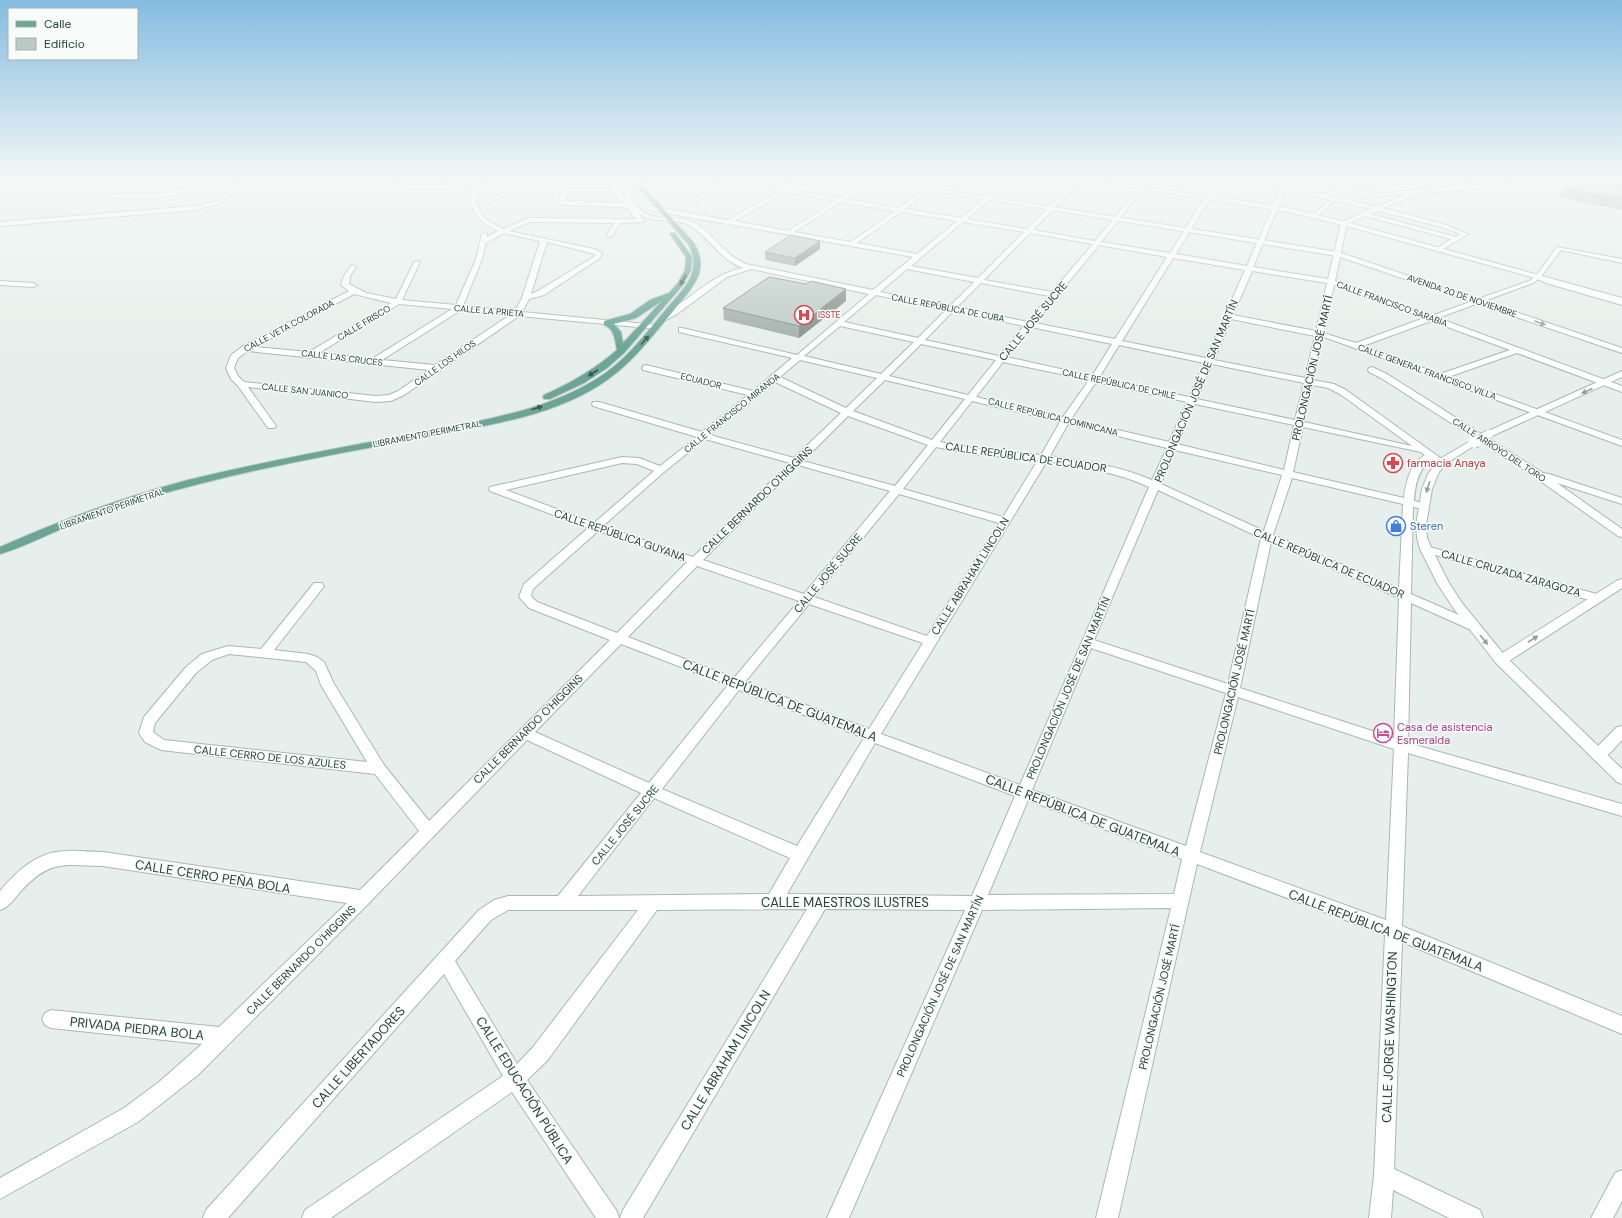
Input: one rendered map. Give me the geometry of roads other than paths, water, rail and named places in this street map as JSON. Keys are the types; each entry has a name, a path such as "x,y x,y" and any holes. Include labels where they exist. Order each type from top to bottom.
{"main road":[{"name":"LIBRAMIENTO PERIMETRAL","path":"0,544 105,502 177,480 237,466 483,417 513,409 554,394 581,381 604,366 621,351 673,294 686,277 689,257 677,238"},
{"name":"LIBRAMIENTO PERIMETRAL","path":"0,551 105,510 189,484 243,471 488,422 569,397 602,379 629,358 693,281 699,262 696,251 686,238"},
{"path":"608,323 632,316 653,302 673,294"},
{"path":"608,323 618,332 621,351"}],"street":[{"path":"374,362 458,309 479,260 485,238"},
{"path":"484,242 492,238"},
{"path":"526,298 541,293 600,255 594,251 533,238"},
{"name":"CALLE REPÚBLICA DE CUBA","path":"707,238 731,260 739,265 751,268 1331,386 1343,392 1432,457"},
{"path":"820,238 919,256"},
{"path":"852,244 861,238"},
{"name":"CALLE FRANCISCO MIRANDA","path":"542,608 533,605 525,597 528,586 661,470 755,394 941,238"},
{"name":"CALLE BERNARDO O'HIGGINS","path":"0,1190 131,1115 166,1089 223,1037 363,898 695,561 883,377 918,340 1022,238"},
{"name":"CALLE FRANCISCO SARABIA","path":"1065,238 1332,282 1622,389"},
{"name":"CALLE JOSÉ SUCRE","path":"562,904 737,683 897,490 1001,359 1101,238"},
{"name":"CALLE ABRAHAM LINCOLN","path":"774,901 872,736 930,641 974,573 1065,421 1118,342 1183,238"},
{"name":"AVENIDA 20 DE NOVIEMBRE","path":"1239,238 1338,254 1622,351"},
{"name":"PROLONGACIÓN JOSÉ DE SAN MARTÍN","path":"838,1218 977,903 1023,792 1193,400 1261,238"},
{"name":"PROLONGACIÓN JOSÉ MARTÍ","path":"1107,1218 1191,856 1233,691 1268,537 1288,473 1310,381 1341,238"},
{"path":"1394,238 1538,277 1558,280 1622,297"},
{"path":"1449,238 1457,240"},
{"path":"1438,250 1460,238"},
{"path":"517,314 526,298 544,240"},
{"path":"1355,346 1531,282 1538,277 1559,248 1622,262"},
{"name":"CALLE FRISCO","path":"312,354 398,302 417,262"},
{"path":"353,267 347,276 345,285 354,291"},
{"path":"905,267 1055,295"},
{"name":"CALLE REPÚBLICA DE CUBA","path":"663,318 678,311 727,274 736,270 751,268"},
{"path":"1538,277 1548,282 1622,301"},
{"path":"0,283 33,285"},
{"name":"CALLE LA PRIETA","path":"354,291 398,302 656,327"},
{"name":"CALLE VETA COLORADA","path":"271,426 241,384 234,377 230,368 234,357 246,348 354,291"},
{"name":"CALLE LOS HILOS","path":"368,398 392,398 402,393 517,314"},
{"name":"CALLE GENERAL FRANCISCO VILLA","path":"1228,316 1320,334 1622,442"},
{"name":"CALLE REPÚBLICA DE CHILE","path":"838,323 1193,400 1299,424 1432,457"},
{"name":"CALLE REPÚBLICA DOMINICANA","path":"682,330 1423,506"},
{"name":"CALLE LAS CRUCES","path":"246,348 437,368"},
{"path":"1439,377 1519,350"},
{"name":"ECUADOR","path":"646,368 755,394"},
{"name":"CALLE ARROYO DEL TORO","path":"1372,370 1533,471 1622,534"},
{"path":"1622,374 1474,442 1432,457 1433,474 1427,489 1423,506 1422,531 1426,549 1443,583 1473,626 1501,660 1622,778"},
{"name":"CALLE REPÚBLICA DE ECUADOR","path":"774,378 846,412 933,443 972,451 1044,458 1115,470 1139,478 1268,537 1473,626"},
{"name":"CALLE SAN JUANICO","path":"241,384 368,398"},
{"path":"596,404 1005,522"},
{"name":"CALLE JORGE WASHINGTON","path":"1380,1218 1384,1175 1394,931 1404,670 1408,502 1413,479 1419,466 1423,461 1432,457"},
{"name":"CALLE REPÚBLICA GUYANA","path":"661,470 639,461 622,460 494,489 595,527 930,641"},
{"path":"1533,471 1622,501"},
{"name":"CALLE CRUZADA ZARAGOZA","path":"1426,549 1596,598"},
{"path":"1501,660 1596,598 1622,583"},
{"path":"265,653 318,586"},
{"name":"CALLE REPÚBLICA DE GUATEMALA","path":"542,608 872,736 1394,931 1622,1025"},
{"path":"1088,642 1401,746 1622,810"},
{"name":"CALLE CERRO DE LOS AZULES","path":"265,653 228,650 206,657 191,670 149,721 146,733 150,738 161,745 379,769"},
{"path":"265,653 308,658 317,662 323,670 328,685 379,769 428,831"},
{"path":"1598,755 1622,731"},
{"path":"524,733 652,791 800,855"},
{"name":"CALLE CERRO PEÑA BOLA","path":"0,902 16,883 32,869 50,860 62,858 103,859 363,898"},
{"name":"CALLE MAESTROS ILUSTRES","path":"508,903 562,904 774,901 977,903 1181,901"},
{"name":"CALLE ABRAHAM LINCOLN","path":"631,1218 820,902"},
{"name":"CALLE LIBERTADORES","path":"222,1214 485,915 500,905 508,903"},
{"path":"312,1218 515,1079 540,1054 653,903"},
{"name":"CALLE EDUCACIÓN PÚBLICA","path":"445,960 515,1079 608,1218"},
{"name":"PRIVADA PIEDRA BOLA","path":"51,1019 223,1037"},
{"path":"1384,1175 1472,1218"},
{"path":"1602,1218 1622,1180"}],"place":[{"name":"ISSTE","path":"804,315"},
{"name":"farmacia Anaya","path":"1393,463"},
{"name":"Steren","path":"1396,526"},
{"name":"Casa de asistencia Esmeralda","path":"1383,733"}]}
